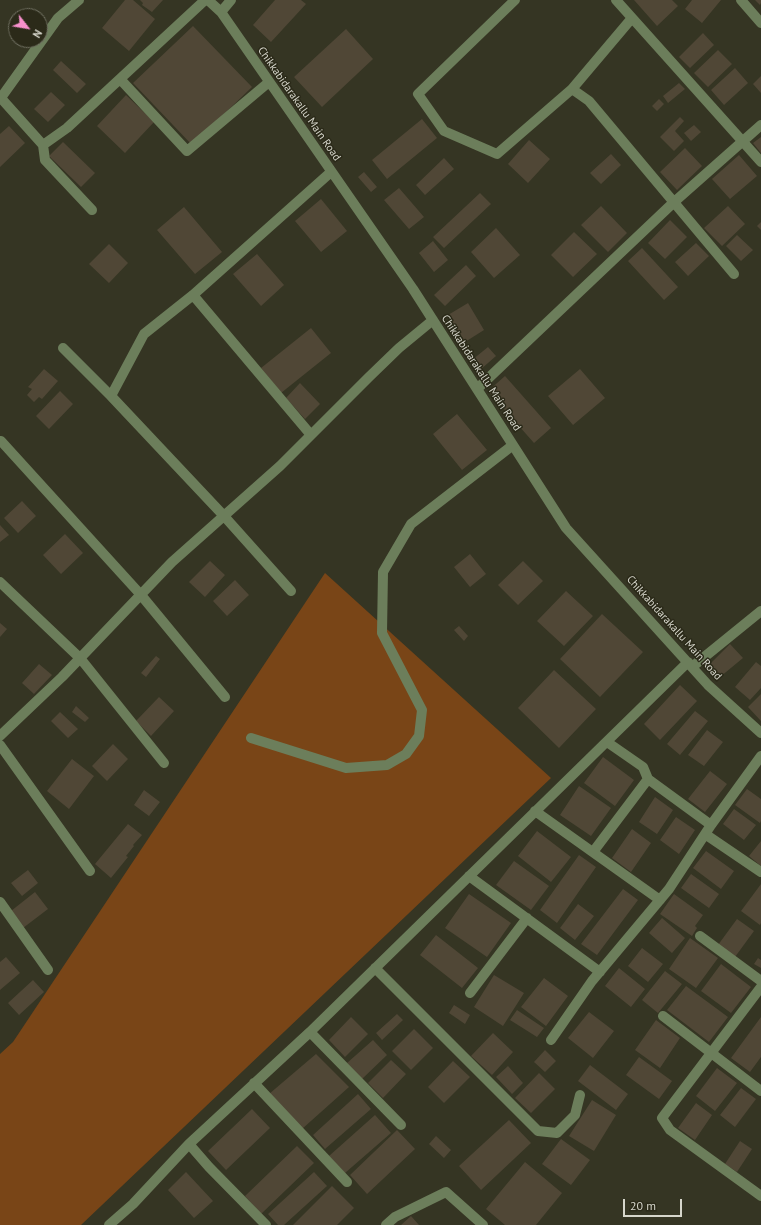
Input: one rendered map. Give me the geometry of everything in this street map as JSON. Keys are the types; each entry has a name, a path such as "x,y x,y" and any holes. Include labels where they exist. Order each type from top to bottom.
{"street":[{"path":"78,0 58,18 0,98 43,145 45,160 92,210"},
{"path":"43,145 67,128 205,0"},
{"name":"Chikkabidarakallu Main Road","path":"208,0 221,12 408,283 566,528 708,685 761,733"},
{"path":"221,12 231,0"},
{"path":"515,0 418,94 444,131 497,154 572,89 632,18"},
{"path":"616,0 761,162"},
{"path":"741,0 761,23"},
{"path":"120,79 187,151 269,82"},
{"path":"572,89 588,101 734,274"},
{"path":"477,389 673,203 761,124"},
{"path":"111,396 144,334 193,296 331,172"},
{"path":"193,296 311,434"},
{"path":"0,736 62,677 172,562 280,466 399,348 433,320"},
{"path":"63,348 111,396 224,516 291,591"},
{"path":"1,441 141,594 225,697"},
{"path":"251,738 346,768 387,765 406,754 419,736 422,710 382,633 384,572 411,524 513,445"},
{"path":"0,582 80,658 164,763"},
{"path":"109,1225 133,1204 189,1144 310,1032 607,742 690,664 761,611"},
{"path":"607,742 643,767 648,778 711,825"},
{"path":"0,745 90,871"},
{"path":"551,1040 592,981 669,889 711,825 761,756"},
{"path":"592,852 648,778"},
{"path":"535,811 660,900"},
{"path":"705,834 761,872"},
{"path":"469,876 600,972"},
{"path":"0,902 48,970"},
{"path":"470,993 527,918"},
{"path":"700,936 761,981"},
{"path":"375,968 538,1131 557,1133 575,1115 580,1095"},
{"path":"761,987 662,1118 670,1130 761,1196"},
{"path":"663,1016 761,1091"},
{"path":"310,1032 401,1125"},
{"path":"254,1084 347,1182"},
{"path":"189,1144 209,1167 266,1225"},
{"path":"386,1225 395,1218 446,1192 483,1225"}],"shaded area":[{"path":"325,573 551,778 81,1225 0,1225 0,1054 13,1042"}],"building":[{"path":"125,0 133,0 155,19 129,51 102,28"},
{"path":"140,0 163,0 152,12 142,5 143,3"},
{"path":"275,0 301,0 306,4 271,42 253,25"},
{"path":"634,0 672,0 678,6 657,26"},
{"path":"692,0 721,0 702,23 685,9"},
{"path":"755,0 761,0 760,5"},
{"path":"193,26 252,87 192,145 133,83"},
{"path":"346,29 373,59 322,107 294,77"},
{"path":"703,33 714,45 690,68 679,57"},
{"path":"718,50 732,64 708,87 694,73"},
{"path":"61,61 86,84 77,93 53,70"},
{"path":"735,68 748,83 724,105 711,90"},
{"path":"761,76 761,93 753,84"},
{"path":"679,83 685,89 668,103 663,96"},
{"path":"51,92 65,105 48,122 34,109"},
{"path":"126,95 154,122 125,153 97,126"},
{"path":"659,99 664,104 657,111 652,106"},
{"path":"680,117 684,121 675,131 684,141 674,151 660,137"},
{"path":"422,119 437,138 387,179 372,160"},
{"path":"694,125 701,132 691,141 684,133"},
{"path":"9,126 25,143 0,167 0,134"},
{"path":"761,137 761,153 753,143"},
{"path":"529,140 550,159 528,183 508,164"},
{"path":"63,142 95,173 81,187 49,156"},
{"path":"685,148 702,166 677,190 660,172"},
{"path":"611,154 621,165 601,184 590,173"},
{"path":"739,155 757,176 730,199 712,179"},
{"path":"444,158 454,169 425,195 416,185"},
{"path":"364,172 377,187 371,192 358,177"},
{"path":"399,188 424,217 409,229 384,200"},
{"path":"480,193 491,204 444,248 433,237"},
{"path":"321,199 347,231 321,252 295,221"},
{"path":"601,206 627,233 608,252 581,225"},
{"path":"728,206 745,224 722,246 704,228"},
{"path":"184,207 222,252 195,274 157,230"},
{"path":"670,220 687,237 665,259 648,243"},
{"path":"761,222 761,230 757,226"},
{"path":"496,228 520,255 494,278 471,252"},
{"path":"574,232 597,254 573,277 551,255"},
{"path":"737,235 753,250 741,261 726,246"},
{"path":"433,241 448,260 434,272 419,253"},
{"path":"696,243 709,256 688,276 675,262"},
{"path":"109,244 128,263 109,283 89,264"},
{"path":"642,248 678,287 664,300 628,261"},
{"path":"257,254 284,285 261,306 233,274"},
{"path":"466,265 476,276 445,306 434,295"},
{"path":"468,303 484,330 465,342 448,315"},
{"path":"311,328 331,353 281,393 261,368"},
{"path":"488,347 496,356 480,370 472,360"},
{"path":"44,369 58,381 42,399 39,397 34,402 27,395 32,389 28,387"},
{"path":"580,369 605,398 573,425 548,396"},
{"path":"505,376 551,428 534,443 488,391"},
{"path":"300,383 320,404 305,419 286,398"},
{"path":"60,391 73,404 49,429 36,416"},
{"path":"457,414 487,450 462,470 433,434"},
{"path":"22,501 36,516 18,533 4,518"},
{"path":"0,525 9,535 0,542"},
{"path":"65,534 83,553 61,574 43,555"},
{"path":"470,554 486,574 470,587 454,567"},
{"path":"210,561 225,575 205,597 189,582"},
{"path":"523,561 543,581 518,605 498,585"},
{"path":"235,580 249,595 227,616 213,601"},
{"path":"566,591 593,616 564,646 537,621"},
{"path":"602,614 643,652 600,697 560,659"},
{"path":"0,623 7,629 0,637"},
{"path":"459,626 468,636 464,641 454,630"},
{"path":"730,644 743,658 720,677 709,665"},
{"path":"156,656 160,659 146,677 141,673"},
{"path":"756,662 761,666 761,688 750,700 735,687"},
{"path":"39,664 52,675 34,694 22,683"},
{"path":"554,670 596,709 559,748 518,708"},
{"path":"680,685 697,701 660,740 644,724"},
{"path":"761,694 761,721 748,707"},
{"path":"159,697 174,711 151,736 136,721"},
{"path":"76,706 89,718 85,722 72,712"},
{"path":"695,711 708,721 680,755 667,744"},
{"path":"60,712 78,729 68,738 51,721"},
{"path":"707,730 723,742 704,766 688,755"},
{"path":"113,744 128,759 107,781 92,766"},
{"path":"603,757 634,780 615,806 584,783"},
{"path":"72,759 94,776 69,809 47,791"},
{"path":"710,771 727,784 705,812 688,799"},
{"path":"579,786 611,808 591,836 560,815"},
{"path":"747,789 761,799 760,823 735,805"},
{"path":"144,790 160,802 149,816 134,805"},
{"path":"655,797 673,810 657,834 639,822"},
{"path":"734,809 756,825 744,840 723,824"},
{"path":"676,817 695,830 679,854 660,840"},
{"path":"128,824 142,835 126,856 128,857 111,878 95,864"},
{"path":"632,829 651,843 631,872 612,858"},
{"path":"537,831 571,857 551,882 518,856"},
{"path":"761,841 761,866 749,856"},
{"path":"706,851 734,871 721,889 693,868"},
{"path":"579,855 596,867 557,923 540,910"},
{"path":"514,861 549,886 531,910 496,885"},
{"path":"28,870 38,883 22,896 11,883"},
{"path":"691,874 719,894 709,908 681,888"},
{"path":"761,884 761,923 760,925 741,911"},
{"path":"623,889 638,900 597,955 581,944"},
{"path":"35,892 48,909 23,928 11,911"},
{"path":"469,894 511,923 487,957 445,928"},
{"path":"674,894 703,915 695,926 697,928 692,936 660,914"},
{"path":"578,904 594,916 575,940 560,928"},
{"path":"662,918 685,938 672,953 649,933"},
{"path":"737,919 754,931 735,957 718,945"},
{"path":"436,935 478,968 462,988 420,955"},
{"path":"690,938 718,958 696,988 669,969"},
{"path":"642,948 663,964 648,982 628,966"},
{"path":"6,957 20,973 0,990 0,962"},
{"path":"758,958 761,960 761,968 754,964"},
{"path":"721,964 751,987 731,1013 701,991"},
{"path":"619,968 645,989 631,1007 605,986"},
{"path":"665,971 682,984 658,1013 642,1000"},
{"path":"494,975 524,993 503,1026 474,1007"},
{"path":"544,978 568,996 546,1026 521,1007"},
{"path":"33,980 44,992 19,1015 8,1003"},
{"path":"686,986 728,1017 709,1042 667,1010"},
{"path":"454,1005 470,1015 465,1024 449,1013"},
{"path":"517,1010 544,1028 537,1037 510,1020"},
{"path":"589,1012 614,1031 593,1058 568,1038"},
{"path":"397,1014 403,1020 382,1040 376,1033"},
{"path":"351,1017 368,1034 345,1057 329,1040"},
{"path":"761,1017 761,1057 750,1072 731,1058"},
{"path":"656,1020 680,1038 660,1068 635,1050"},
{"path":"414,1029 433,1048 411,1070 392,1051"},
{"path":"493,1033 513,1052 492,1075 471,1056"},
{"path":"373,1040 387,1055 362,1079 347,1063"},
{"path":"545,1050 556,1061 545,1072 534,1062"},
{"path":"316,1054 349,1087 302,1129 269,1094"},
{"path":"639,1057 672,1081 659,1099 626,1075"},
{"path":"391,1060 406,1074 383,1098 368,1083"},
{"path":"453,1061 470,1077 444,1103 428,1087"},
{"path":"590,1065 628,1094 616,1110 578,1081"},
{"path":"508,1066 523,1083 512,1094 496,1077"},
{"path":"717,1068 737,1083 715,1111 696,1096"},
{"path":"539,1073 555,1089 531,1113 515,1098"},
{"path":"741,1088 756,1099 735,1127 720,1115"},
{"path":"358,1094 371,1109 325,1149 313,1135"},
{"path":"592,1100 616,1115 594,1151 569,1136"},
{"path":"696,1103 712,1115 695,1140 678,1128"},
{"path":"252,1109 270,1128 226,1170 208,1151"},
{"path":"375,1115 391,1133 345,1173 329,1156"},
{"path":"509,1120 531,1143 481,1190 459,1166"},
{"path":"397,1130 415,1149 367,1194 350,1175"},
{"path":"436,1136 451,1150 444,1158 429,1144"},
{"path":"561,1139 590,1160 571,1185 542,1164"},
{"path":"740,1141 752,1149 737,1172 725,1164"},
{"path":"297,1146 314,1163 261,1214 245,1196"},
{"path":"525,1162 562,1193 536,1225 505,1225 486,1209"},
{"path":"186,1172 213,1201 194,1218 168,1190"},
{"path":"314,1172 327,1186 284,1225 278,1225 268,1214"},
{"path":"332,1186 354,1208 337,1225 293,1225"},
{"path":"411,1216 419,1225 401,1225"}]}
